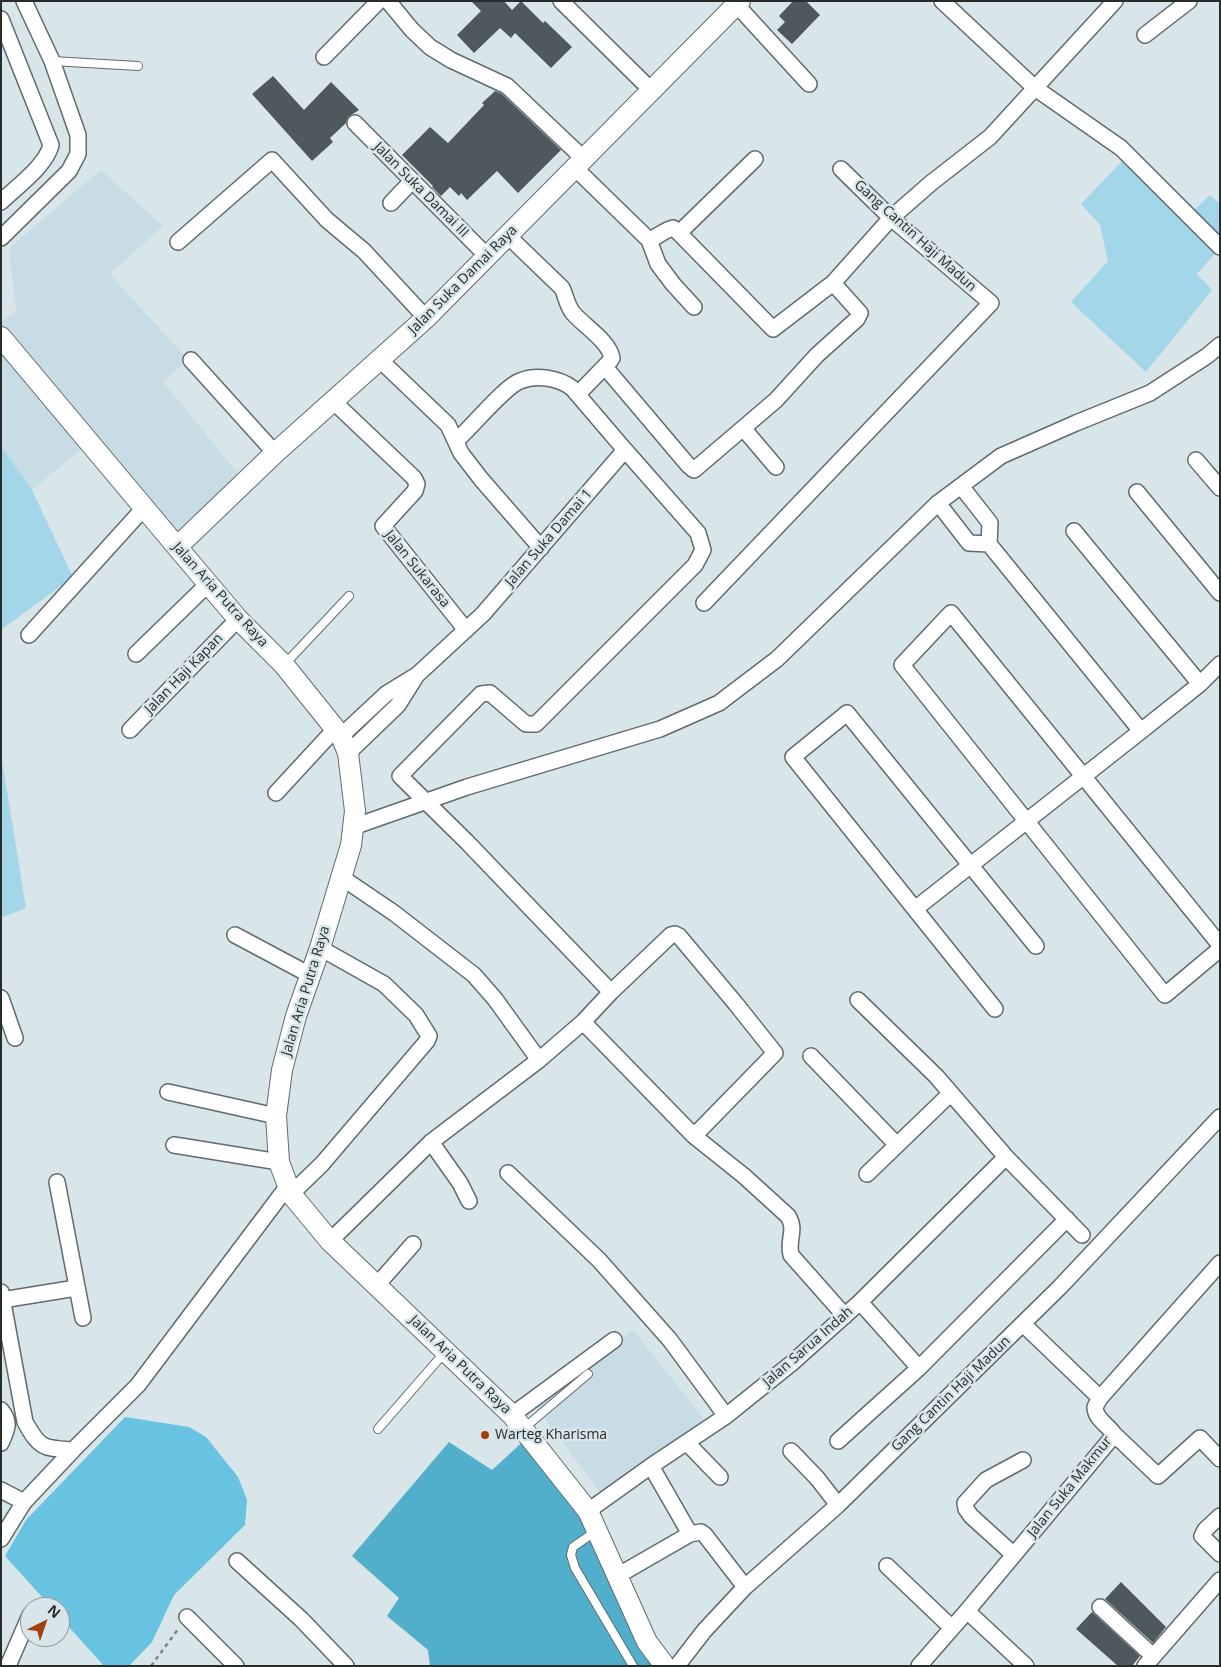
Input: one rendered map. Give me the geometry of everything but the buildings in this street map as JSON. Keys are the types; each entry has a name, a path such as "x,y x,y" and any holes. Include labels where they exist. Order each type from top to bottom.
{"main road":[{"name":"Jalan Suka Damai Raya","path":"177,547 275,453 428,316 580,164 736,2"},
{"name":"Jalan Aria Putra Raya","path":"1,337 208,584 284,666 342,739 355,811 351,845 320,948 296,1016 282,1070 276,1116 279,1162 289,1191 330,1240 518,1422 588,1511 647,1642 666,1666"}],"street":[{"path":"1,238 69,171 78,154 78,135 52,61 24,1"},
{"path":"324,57 379,1"},
{"path":"388,1 412,30 430,47 451,60 507,86 649,240 658,264 694,307"},
{"path":"561,1 652,90"},
{"path":"942,1 1035,88 1121,148 1220,247"},
{"path":"649,240 657,238 667,229 673,228 773,329 833,283 891,218 931,183 990,137 1115,1"},
{"path":"1145,35 1189,1"},
{"path":"736,2 809,84"},
{"path":"1,19 51,145 49,154 6,197 32,208"},
{"name":"Jalan Suka Damai III","path":"354,123 487,256"},
{"path":"679,233 755,159"},
{"path":"178,242 272,160 327,220 364,251 428,316"},
{"path":"287,162 333,213 370,249 428,316"},
{"name":"Gang Cantin Haji Madun","path":"704,604 991,303 891,218 840,169"},
{"path":"391,203 412,181"},
{"path":"508,236 562,288 574,315 606,345 610,352 612,358 578,394"},
{"path":"605,367 693,470 695,470 776,400 817,354 857,319 860,313 833,283"},
{"path":"353,827 476,784 660,729 718,704 777,659 938,503 1001,456 1150,393 1207,356 1220,345"},
{"path":"191,360 275,453"},
{"path":"380,360 448,425 461,453 480,479 540,548"},
{"path":"456,441 506,390 520,380 541,378 564,383 578,394 698,533 703,550 695,565 536,724 526,724 490,693 481,694 400,776 611,992"},
{"name":"Jalan Sukarasa","path":"334,402 414,478 417,484 415,491 383,526 466,630"},
{"path":"743,428 776,467"},
{"name":"Jalan Suka Damai 1","path":"276,793 342,739 398,705 417,675 483,614 625,450"},
{"path":"1196,460 1220,488"},
{"path":"961,486 990,523 989,544 1141,731"},
{"path":"1137,492 1220,593"},
{"path":"938,503 969,544 989,544"},
{"path":"28,635 144,508"},
{"path":"1074,531 1200,684"},
{"path":"136,654 208,584"},
{"path":"1220,945 951,613 902,665 1026,822 1165,995 1220,949"},
{"name":"Jalan Haji Kapan","path":"130,730 238,618"},
{"path":"915,909 1200,684 1220,664"},
{"path":"995,1009 793,757 847,713 1036,946"},
{"path":"341,878 394,913 474,975 495,999 539,1060"},
{"path":"330,1240 431,1142 539,1060 583,1022 611,992 671,935 675,934 775,1053 694,1136"},
{"path":"235,935 310,975"},
{"path":"1,1540 7,1515 24,1502 138,1385 289,1191 322,1164 427,1041 429,1036 416,1016 384,984 320,948"},
{"path":"1,998 15,1038"},
{"path":"858,1000 936,1076 1006,1157 1082,1235"},
{"path":"583,1022 694,1136 744,1176 788,1216 792,1224 790,1255 845,1316"},
{"path":"811,1056 897,1145"},
{"path":"168,1092 276,1116"},
{"path":"867,1174 950,1094"},
{"name":"Gang Cantin Haji Madun","path":"676,1666 704,1631 745,1587 838,1504 1023,1324 1219,1121"},
{"path":"431,1142 460,1183 469,1201"},
{"path":"174,1145 279,1162"},
{"name":"Jalan Sarua Indah","path":"588,1511 726,1416 792,1363 860,1302 1006,1157"},
{"path":"508,1172 606,1267 670,1340 726,1416"},
{"path":"57,1182 82,1318"},
{"path":"838,1440 919,1368 1067,1219"},
{"path":"377,1285 413,1244"},
{"path":"1023,1324 1100,1398 1220,1263"},
{"path":"73,1450 48,1448 35,1439 25,1422 2,1296 76,1288"},
{"path":"860,1302 919,1368"},
{"path":"518,1422 614,1340"},
{"name":"Jalan Suka Makmur","path":"919,1666 1114,1434 1097,1417 1095,1407 1100,1398"},
{"path":"1,1410 7,1416 8,1427 1,1442"},
{"path":"1114,1434 1158,1476 1200,1438 1220,1458"},
{"path":"687,1443 720,1477"},
{"path":"791,1451 817,1478 838,1504"},
{"path":"1014,1554 971,1516 966,1509 965,1503 986,1480 1023,1460"},
{"path":"651,1466 690,1534"},
{"path":"1,1490 24,1502"},
{"path":"1220,1516 1205,1530 1202,1536 1220,1554"},
{"path":"617,1576 690,1534 700,1532 705,1535 745,1587"},
{"path":"237,1561 301,1619 346,1666"},
{"path":"887,1566 952,1628"},
{"path":"1100,1607 1149,1661 1220,1580"},
{"path":"967,1611 1026,1666"},
{"path":"187,1617 236,1666"},
{"path":"8,1666 20,1638"}],"lane":[{"path":"52,61 138,66"},
{"path":"284,666 349,596"},
{"path":"378,1429 446,1351"},
{"path":"518,1422 588,1374"},
{"path":"597,1530 573,1547 571,1555 575,1568 633,1666"}],"path":[{"path":"151,1666 187,1617"}],"shaded area":[{"path":"1124,159 1186,218 1210,195 1220,204 1220,248 1197,274 1212,290 1146,372 1071,302 1108,261 1100,225 1081,204"},
{"path":"101,170 163,226 110,274 188,360 163,382 241,477 177,540 96,437 32,490 1,446 1,322 16,312 9,248"},
{"path":"1,446 32,490 73,577 1,630"},
{"path":"1,754 26,908 1,918"},
{"path":"633,1330 709,1425 607,1502 535,1405"},
{"path":"125,1417 189,1427 206,1437 238,1477 247,1500 245,1525 174,1595 152,1642 129,1666 104,1666 70,1628 70,1597 42,1597 5,1556 26,1520"},
{"path":"528,1437 571,1493 659,1666 430,1666 428,1650 387,1616 399,1598 352,1556 449,1442 492,1470"}],"place":[{"name":"Warteg Kharisma","path":"485,1435"}]}
